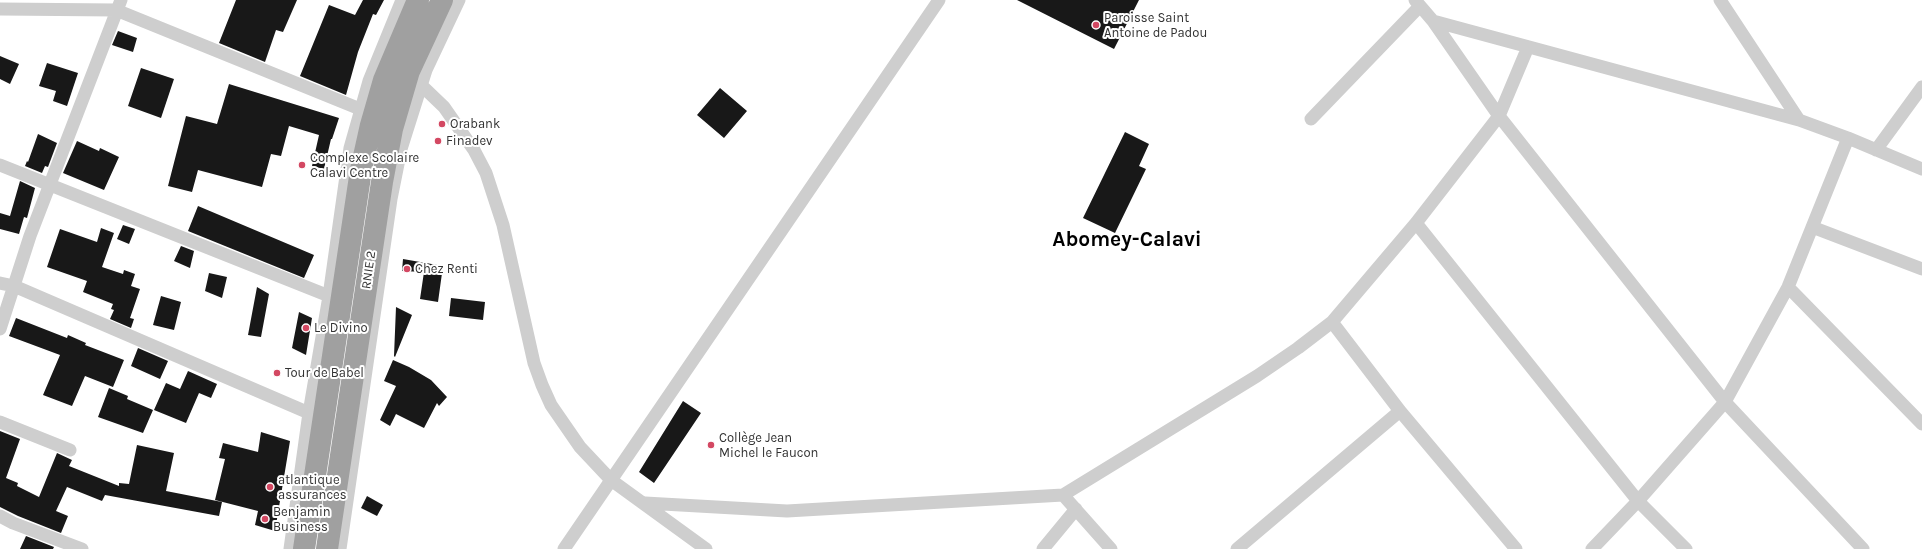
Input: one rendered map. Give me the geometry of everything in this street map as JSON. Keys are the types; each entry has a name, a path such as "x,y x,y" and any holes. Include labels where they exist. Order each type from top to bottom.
{"highway":[{"name":"RNIE 2","path":"304,549 361,170 371,126 384,80 418,0"},
{"name":"RNIE 2","path":"327,549 382,182 392,129 409,72 442,0"}],"street":[{"path":"290,549 309,413 329,296 350,148 360,109 380,50 402,0"},
{"path":"340,549 391,199 401,148 420,84 432,55 459,0"},
{"path":"564,549 939,0"},
{"path":"1720,0 1799,120"},
{"path":"1311,119 1417,3 1433,21 1499,116 1725,402 1863,549"},
{"path":"0,9 118,5 360,109"},
{"path":"0,329 50,184 118,5"},
{"path":"1433,21 1799,120 1848,138 1922,169"},
{"path":"645,503 787,511 1063,495 1256,376 1298,348 1332,322 1416,223 1499,116 1528,47"},
{"path":"420,84 448,112 474,150 486,173 504,225 534,362 551,405 580,447 611,480 645,503 706,549"},
{"path":"1876,150 1922,87"},
{"path":"1592,549 1638,501 1725,402 1788,287 1848,138"},
{"path":"0,165 329,296"},
{"path":"1416,223 1638,501 1686,549"},
{"path":"1812,227 1922,269"},
{"path":"0,283 14,286 309,413"},
{"path":"1788,287 1922,424"},
{"path":"1332,322 1400,411 1516,549"},
{"path":"1237,549 1400,411"},
{"path":"0,422 70,450"},
{"path":"1063,495 1111,549"},
{"path":"1043,549 1076,509"},
{"path":"0,516 13,523 82,549"}],"building":[{"path":"236,0 297,0 283,32 276,30 265,62 219,43"},
{"path":"363,0 384,0 376,15 373,14 358,52 346,95 300,76 329,5 355,15"},
{"name":"Paroisse Saint Antoine de Padou","path":"1017,0 1139,0 1114,49"},
{"path":"118,31 137,38 133,52 112,45"},
{"path":"0,56 19,64 10,84 0,79"},
{"path":"47,63 78,73 67,106 53,101 56,91 39,86"},
{"path":"141,68 174,79 161,118 128,106"},
{"path":"229,84 339,118 331,139 324,169 312,166 319,135 289,126 281,156 271,154 262,187 198,170 192,192 168,186 186,116 217,124"},
{"path":"720,88 747,111 724,138 697,115"},
{"path":"1125,132 1149,144 1139,166 1146,169 1115,233 1083,218"},
{"path":"38,134 57,143 48,167 45,166 42,173 25,166 27,161 28,162"},
{"path":"77,141 99,151 100,148 119,157 104,190 63,173"},
{"path":"20,181 35,188 27,218 24,217 19,234 0,229 0,213 10,216"},
{"path":"198,206 314,255 304,278 188,231"},
{"path":"123,225 135,229 129,244 117,239"},
{"path":"101,228 114,233 102,267 123,274 124,270 135,274 131,286 140,289 130,318 134,319 131,328 110,319 114,310 111,309 113,304 83,292 87,281 47,267 60,229 97,242"},
{"path":"181,246 194,251 190,268 174,261"},
{"path":"403,259 443,266 438,302 420,299 424,272 402,271"},
{"path":"209,273 227,277 222,298 205,291"},
{"path":"257,287 269,294 261,337 248,335"},
{"path":"161,296 181,302 174,330 153,325"},
{"path":"451,298 485,302 483,320 449,316"},
{"path":"396,307 412,315 395,357 394,356"},
{"path":"299,312 312,318 306,355 292,348"},
{"path":"16,318 67,338 68,335 86,343 85,345 124,360 113,387 85,376 72,406 43,395 60,355 9,336"},
{"path":"138,348 168,361 160,379 131,366"},
{"path":"393,360 409,367 431,380 447,397 439,406 437,403 424,428 396,414 390,426 380,420 396,386 384,381"},
{"path":"188,371 217,384 211,398 199,393 186,423 154,410 166,383 180,389"},
{"path":"109,388 128,396 127,399 153,410 143,433 98,417"},
{"path":"683,401 701,413 654,483 639,472"},
{"path":"0,431 20,439 6,478 18,483 17,486 39,497 57,453 72,460 69,466 119,486 119,483 129,484 137,445 174,453 166,491 222,502 219,516 105,495 102,501 67,487 56,511 68,516 61,533 18,516 0,507"},
{"path":"261,432 290,441 275,531 255,525 258,511 215,500 225,459 219,458 223,443 258,452"},
{"path":"367,496 383,505 377,516 361,508"},
{"path":"26,536 54,547 53,549 20,549"}],"place":[{"name":"Paroisse Saint Antoine de Padou","path":"1096,25"},
{"name":"Orabank","path":"442,124"},
{"name":"Finadev","path":"438,141"},
{"name":"Complexe Scolaire Calavi Centre","path":"302,165"},
{"name":"Chez Renti","path":"407,269"},
{"name":"Le Divino","path":"306,328"},
{"name":"Tour de Babel","path":"277,373"},
{"name":"Collège Jean Michel le Faucon","path":"711,445"},
{"name":"atlantique assurances","path":"270,487"},
{"name":"Benjamin Business","path":"265,519"}],"district":[{"name":"Abomey-Calavi","path":"1127,240"}]}
